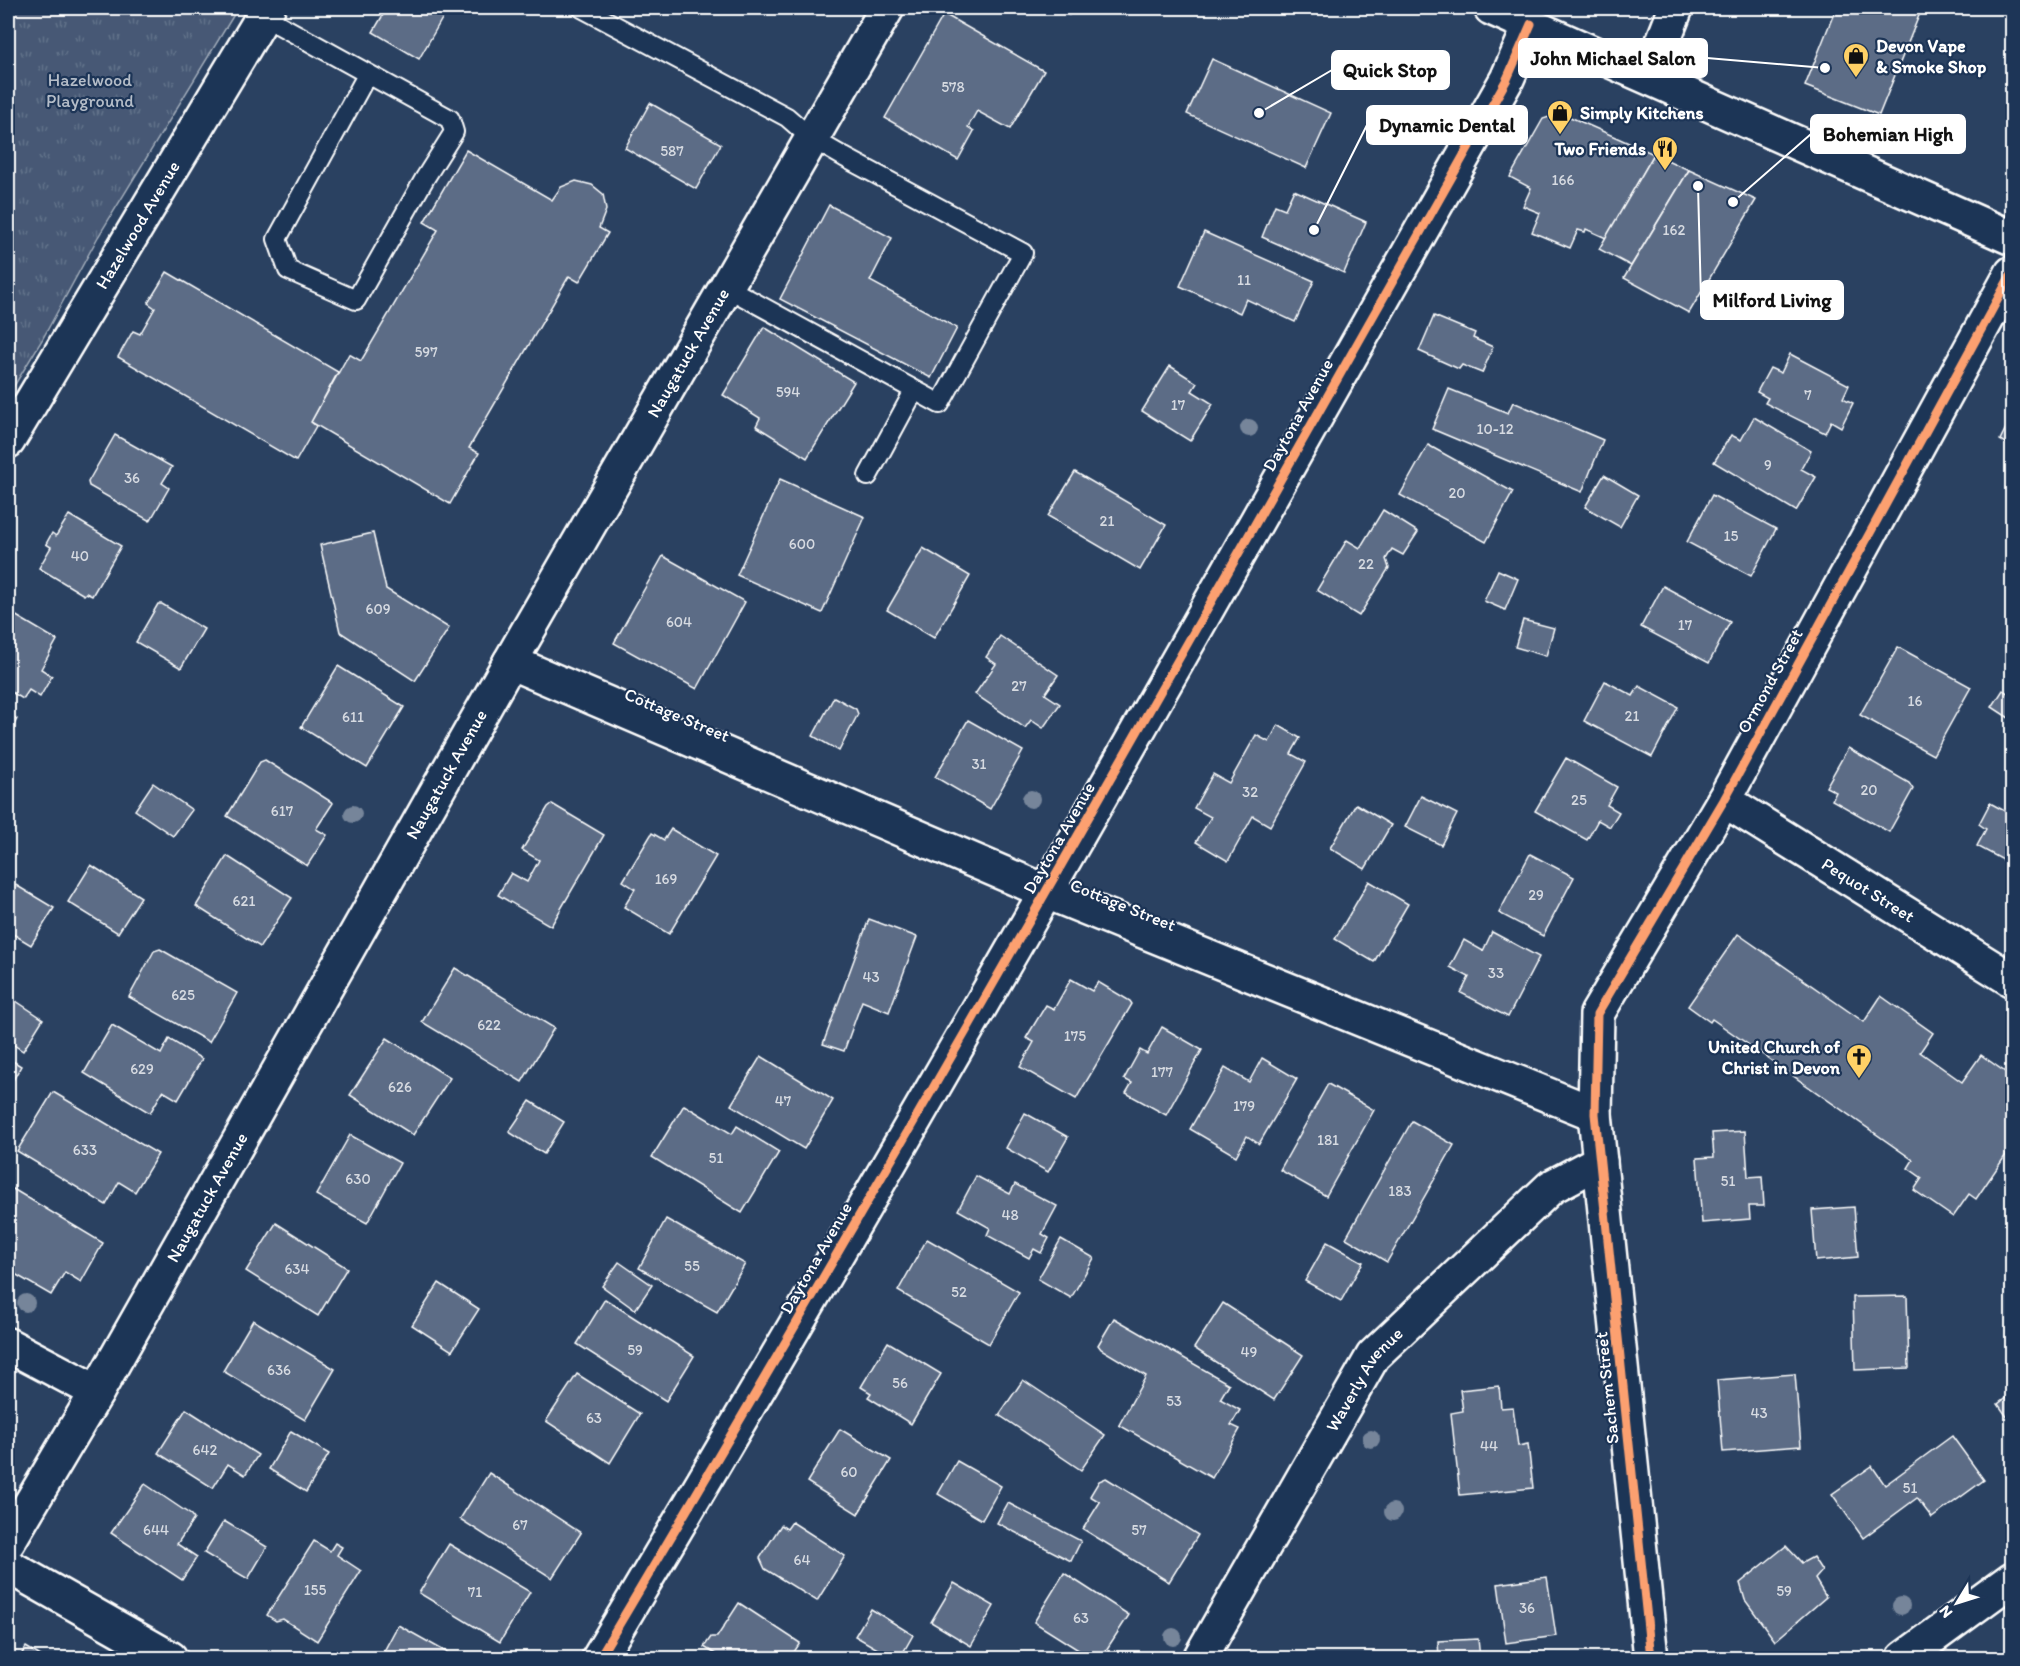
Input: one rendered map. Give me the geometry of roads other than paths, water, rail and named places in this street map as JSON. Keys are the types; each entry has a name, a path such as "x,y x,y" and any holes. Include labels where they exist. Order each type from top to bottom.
{"street":[{"name":"Naugatuck Avenue","path":"8,1542 97,1392 510,662 887,8"},
{"path":"1491,8 2013,238"},
{"path":"1649,77 1676,8"},
{"name":"Hazelwood Avenue","path":"8,441 265,12"},
{"name":"Daytona Avenue","path":"599,1659 732,1435 1047,892 1507,79 1531,24"},
{"name":"Ormond Street","path":"1595,1114 1597,1014 1724,800 2013,273"},
{"name":"Cottage Street","path":"510,662 1047,892 1595,1114"},
{"name":"Pequot Street","path":"1724,800 2013,980"},
{"name":"Sachem Street","path":"1595,1114 1652,1659"},
{"name":"Waverly Avenue","path":"1200,1659 1373,1356 1551,1187 1600,1161"},
{"path":"8,1345 97,1392"},
{"path":"8,1566 170,1659"},
{"path":"1904,1659 2013,1579"}],"lane":[{"path":"582,8 788,117 811,138 1023,254 940,404 726,287"},
{"path":"265,12 367,75 450,119 454,132 356,300 288,270 277,239 367,75"},
{"path":"868,476 914,391"}],"place":[{"name":"John Michael Salon","path":"1825,68"},
{"name":"Devon Vape & Smoke Shop","path":"1856,79"},
{"name":"Quick Stop","path":"1259,113"},
{"name":"Simply Kitchens","path":"1560,136"},
{"name":"Two Friends","path":"1665,172"},
{"name":"Milford Living","path":"1698,186"},
{"name":"Bohemian High","path":"1733,202"},
{"name":"Dynamic Dental","path":"1314,230"},
{"name":"United Church of Christ in Devon","path":"1859,1080"}],"park label":[{"name":"Hazelwood Playground","path":"90,90"}]}
